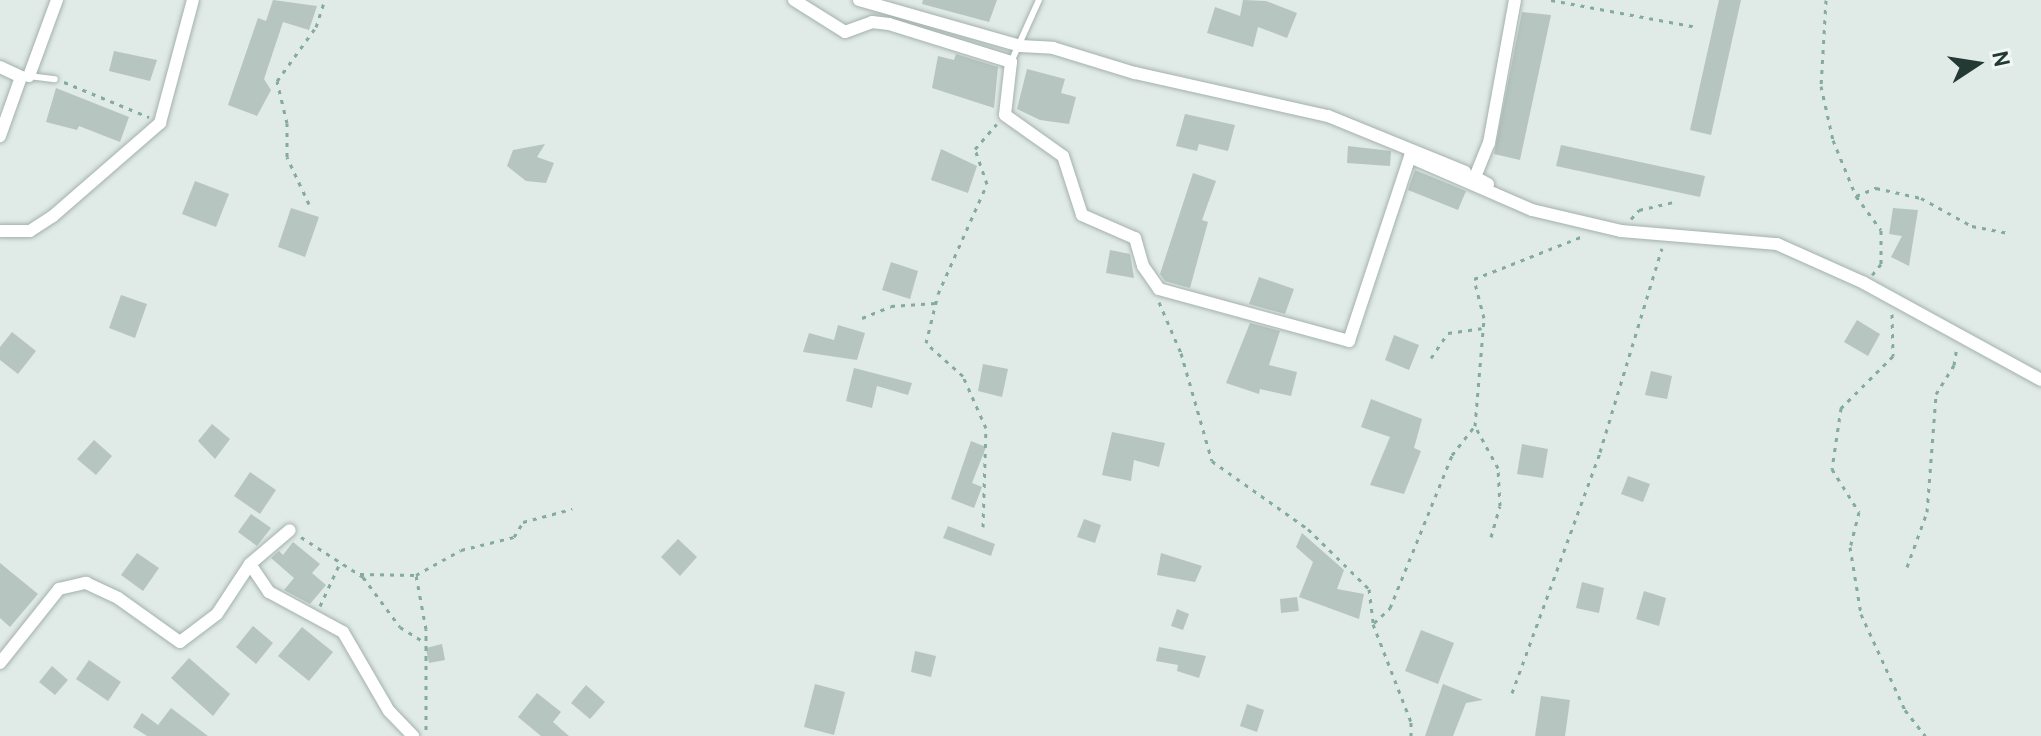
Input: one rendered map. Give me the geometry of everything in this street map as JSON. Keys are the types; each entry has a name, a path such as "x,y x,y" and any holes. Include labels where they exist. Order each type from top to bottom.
{"street":[{"path":"0,136 57,0"},
{"path":"0,231 30,231 53,216 160,123 193,0"},
{"path":"794,0 845,32 872,22 889,24 1011,62 1005,115 1063,156 1082,215 1135,238 1143,266 1159,289 1349,341 1410,157 1532,210 1615,229 1777,244 1864,283 2041,380"},
{"path":"859,0 903,6 1020,46 1053,48 1135,73 1328,116 1475,177 1532,210"},
{"path":"1475,177 1489,143 1515,0"},
{"path":"0,67 25,76"},
{"path":"0,663 59,589 86,583 118,598 180,642 217,614 250,564 290,530"},
{"path":"250,564 269,592 343,632 389,711 413,736"}],"lane":[{"path":"1011,62 1039,0"},
{"path":"25,76 55,79"}],"path":[{"path":"309,204 287,157 287,123 277,81 316,27 325,0"},
{"path":"1551,0 1696,27"},
{"path":"1826,0 1821,86 1833,140 1856,196 1881,230 1881,264 1864,283"},
{"path":"55,79 160,123"},
{"path":"983,527 986,428 963,376 926,343 936,303 987,184 975,149 1005,115"},
{"path":"1856,196 1876,188 1921,198 1972,226 2008,233"},
{"path":"1491,537 1500,506 1498,468 1475,426 1482,328 1474,279 1541,249 1615,229 1639,210 1674,202"},
{"path":"1512,693 1600,452 1656,282 1665,232"},
{"path":"1156,295 1181,353 1212,461 1308,529 1369,589 1373,624 1411,722 1411,736"},
{"path":"1892,298 1893,356 1841,408 1832,469 1859,512 1850,547 1861,614 1905,710 1925,736"},
{"path":"862,318 891,306 936,303"},
{"path":"1431,358 1448,333 1482,328"},
{"path":"1907,567 1927,512 1936,394 1954,365 1959,335"},
{"path":"1373,624 1390,608 1452,455 1475,426"},
{"path":"358,574 416,575 461,550 514,537 523,522 572,509"},
{"path":"290,530 358,574 400,627 424,642"},
{"path":"316,619 340,563"},
{"path":"416,575 424,642 422,736"}],"building":[{"path":"273,0 317,6 309,30 283,22 264,79 271,90 257,116 228,105 258,18 266,21"},
{"path":"923,0 997,0 989,22 922,4"},
{"path":"1243,0 1266,1 1297,13 1287,38 1258,27 1253,47 1207,33 1215,7 1240,16"},
{"path":"1719,0 1741,0 1711,135 1690,130"},
{"path":"1522,12 1551,15 1520,160 1494,154"},
{"path":"114,51 157,60 150,81 109,71"},
{"path":"956,54 998,67 994,108 932,88 938,56 954,60"},
{"path":"1027,69 1065,79 1061,93 1076,97 1069,124 1040,120 1017,109"},
{"path":"56,88 129,117 120,142 79,126 77,130 46,122"},
{"path":"1185,114 1235,125 1228,151 1199,144 1197,151 1176,146"},
{"path":"545,144 537,157 554,163 546,183 526,181 507,166 513,150"},
{"path":"1561,145 1705,176 1700,197 1556,166"},
{"path":"1348,146 1391,151 1390,166 1347,163"},
{"path":"941,149 977,166 968,193 931,180"},
{"path":"1415,170 1466,191 1458,210 1408,190"},
{"path":"1193,173 1216,181 1202,220 1208,222 1190,288 1165,281 1160,274"},
{"path":"195,181 229,194 216,227 182,214"},
{"path":"291,208 319,217 305,257 278,247"},
{"path":"1893,208 1918,210 1909,266 1891,257 1902,236 1889,234"},
{"path":"1110,250 1130,254 1134,278 1106,273"},
{"path":"891,262 918,271 910,299 882,290"},
{"path":"1259,277 1294,289 1285,314 1249,304"},
{"path":"121,295 147,304 135,338 109,328"},
{"path":"1857,320 1880,334 1868,356 1844,342"},
{"path":"1250,323 1280,331 1269,365 1297,372 1291,396 1260,389 1259,394 1226,383"},
{"path":"838,325 865,333 857,360 803,352 809,333 834,340"},
{"path":"12,332 36,351 18,374 0,360 0,347"},
{"path":"1394,335 1419,345 1409,370 1385,360"},
{"path":"983,364 1008,369 1002,397 978,391"},
{"path":"854,368 912,383 908,395 877,386 872,408 846,401"},
{"path":"1651,371 1672,376 1667,399 1645,395"},
{"path":"1371,399 1422,419 1414,448 1421,451 1404,494 1370,485 1390,437 1361,427"},
{"path":"212,424 230,439 215,459 198,441"},
{"path":"1112,432 1165,443 1159,467 1134,460 1131,481 1102,475"},
{"path":"94,440 112,456 96,475 77,459"},
{"path":"971,441 986,447 972,483 982,487 974,508 951,499"},
{"path":"1522,444 1548,449 1543,478 1517,474"},
{"path":"250,472 276,490 260,514 234,496"},
{"path":"1628,476 1650,484 1643,502 1621,494"},
{"path":"251,514 271,528 257,546 238,532"},
{"path":"1084,519 1101,525 1095,543 1077,537"},
{"path":"948,526 995,544 991,556 943,538"},
{"path":"1302,533 1344,570 1337,589 1364,594 1359,619 1299,597 1313,562 1296,547"},
{"path":"678,539 697,557 680,576 661,557"},
{"path":"293,542 320,564 312,573 326,585 310,604 284,590 294,578 271,558 279,551 283,555"},
{"path":"137,553 159,568 143,591 121,575"},
{"path":"1161,553 1202,566 1195,582 1157,575"},
{"path":"0,563 38,594 10,627 0,618"},
{"path":"1582,582 1604,588 1599,613 1576,608"},
{"path":"1644,591 1666,598 1659,626 1636,619"},
{"path":"1297,597 1299,611 1281,613 1280,599"},
{"path":"1177,609 1189,614 1183,630 1171,626"},
{"path":"253,626 273,643 256,664 236,647"},
{"path":"302,627 333,652 309,681 278,656"},
{"path":"1421,630 1454,643 1438,684 1405,671"},
{"path":"442,644 445,660 429,663 426,648"},
{"path":"1159,647 1206,656 1199,678 1177,671 1178,665 1156,661"},
{"path":"915,651 936,656 931,677 911,672"},
{"path":"189,658 230,694 213,716 171,678"},
{"path":"89,660 121,682 108,701 76,679"},
{"path":"52,666 68,680 55,695 39,682"},
{"path":"815,684 845,692 834,735 804,727"},
{"path":"1443,684 1483,700 1466,703 1453,736 1425,736"},
{"path":"586,685 605,702 590,719 571,703"},
{"path":"537,693 561,712 553,722 569,736 541,736 518,717"},
{"path":"1541,696 1570,700 1565,736 1535,736"},
{"path":"1247,704 1264,710 1257,732 1240,726"},
{"path":"171,708 208,736 147,736 133,727 142,713 158,725"}]}
